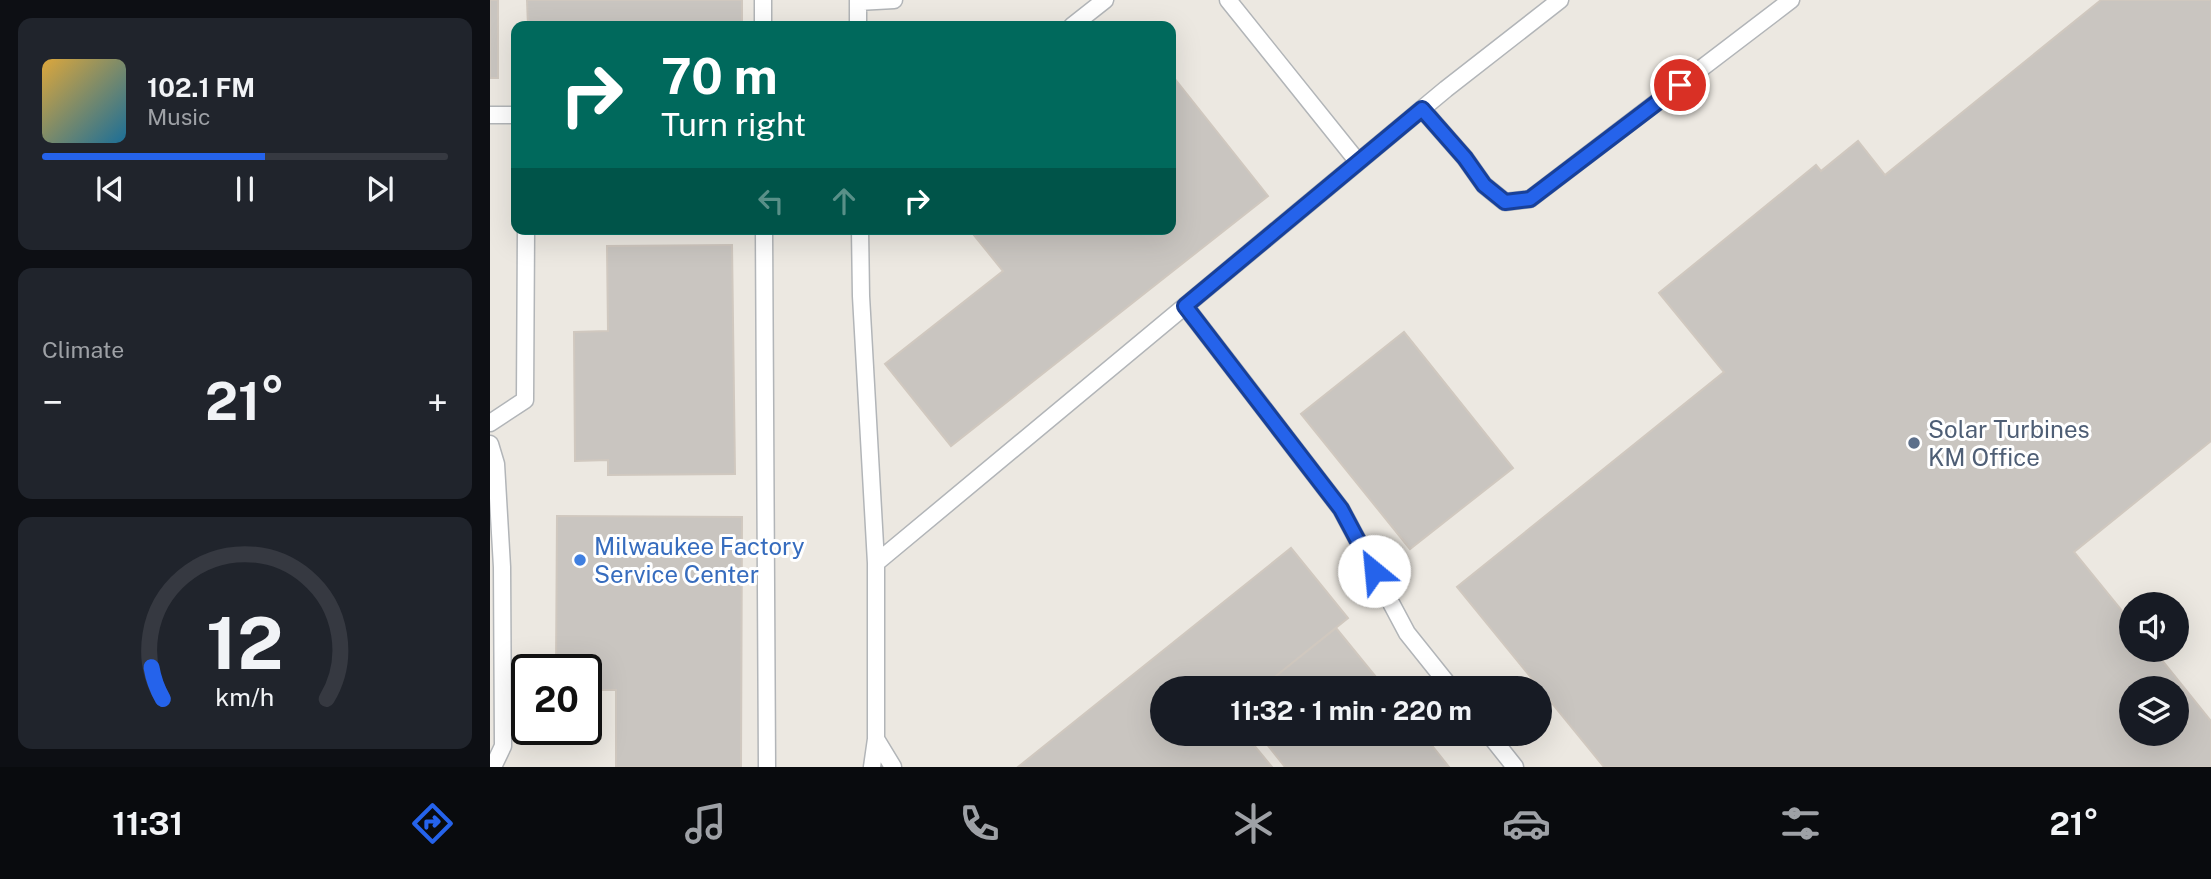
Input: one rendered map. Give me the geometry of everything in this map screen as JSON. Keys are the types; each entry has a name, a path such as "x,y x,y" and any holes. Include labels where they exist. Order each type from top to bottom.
{"lane":[{"path":"763,0 763,21"},
{"path":"858,21 858,1 894,0"},
{"path":"1078,21 1105,0"},
{"path":"1228,0 1358,162"},
{"path":"876,564 1422,109 1560,0"},
{"path":"1422,109 1465,158 1484,185 1505,202 1530,199 1791,0"},
{"path":"490,115 511,115"},
{"path":"490,423 525,400 526,235"},
{"path":"764,235 766,767"},
{"path":"860,235 876,564 876,740 872,767"},
{"path":"1185,306 1341,509 1408,633 1442,676"},
{"path":"490,444 496,464 502,567 496,721 503,746 493,767"},
{"path":"876,740 893,767"},
{"path":"1498,746 1515,767"}],"building":[{"path":"490,0 498,0 498,78 490,78"},
{"path":"527,0 742,0 742,21 528,21"},
{"path":"2101,0 2211,0 2211,441 2074,552 2119,607 2119,662 2163,662 2175,676 2119,676 2119,746 2189,746 2189,694 2211,721 2211,767 1604,767 1552,703 1552,676 1530,676 1457,587 1724,372 1659,293 1816,165 1821,171 1858,141 1885,175"},
{"path":"1176,80 1268,196 951,446 885,364 1003,271 974,235 1176,235"},
{"path":"732,245 735,474 608,475 608,460 575,461 574,332 608,331 607,246"},
{"path":"1404,332 1513,468 1410,549 1301,414"},
{"path":"557,516 742,517 741,767 616,767 616,690 602,690 602,654 556,654"},
{"path":"1291,548 1348,618 1276,676 1150,676 1150,746 1255,746 1272,767 1018,767"},
{"path":"1336,628 1375,676 1276,676"},
{"path":"1268,746 1432,746 1449,767 1285,767"}],"place":[{"name":"Solar Turbines KM Office","path":"1914,443"},
{"name":"Milwaukee Factory Service Center","path":"580,560"}],"route":[{"path":"1374,571 1341,509 1185,306 1422,109 1465,158 1484,185 1505,202 1530,199 1680,85"}]}
